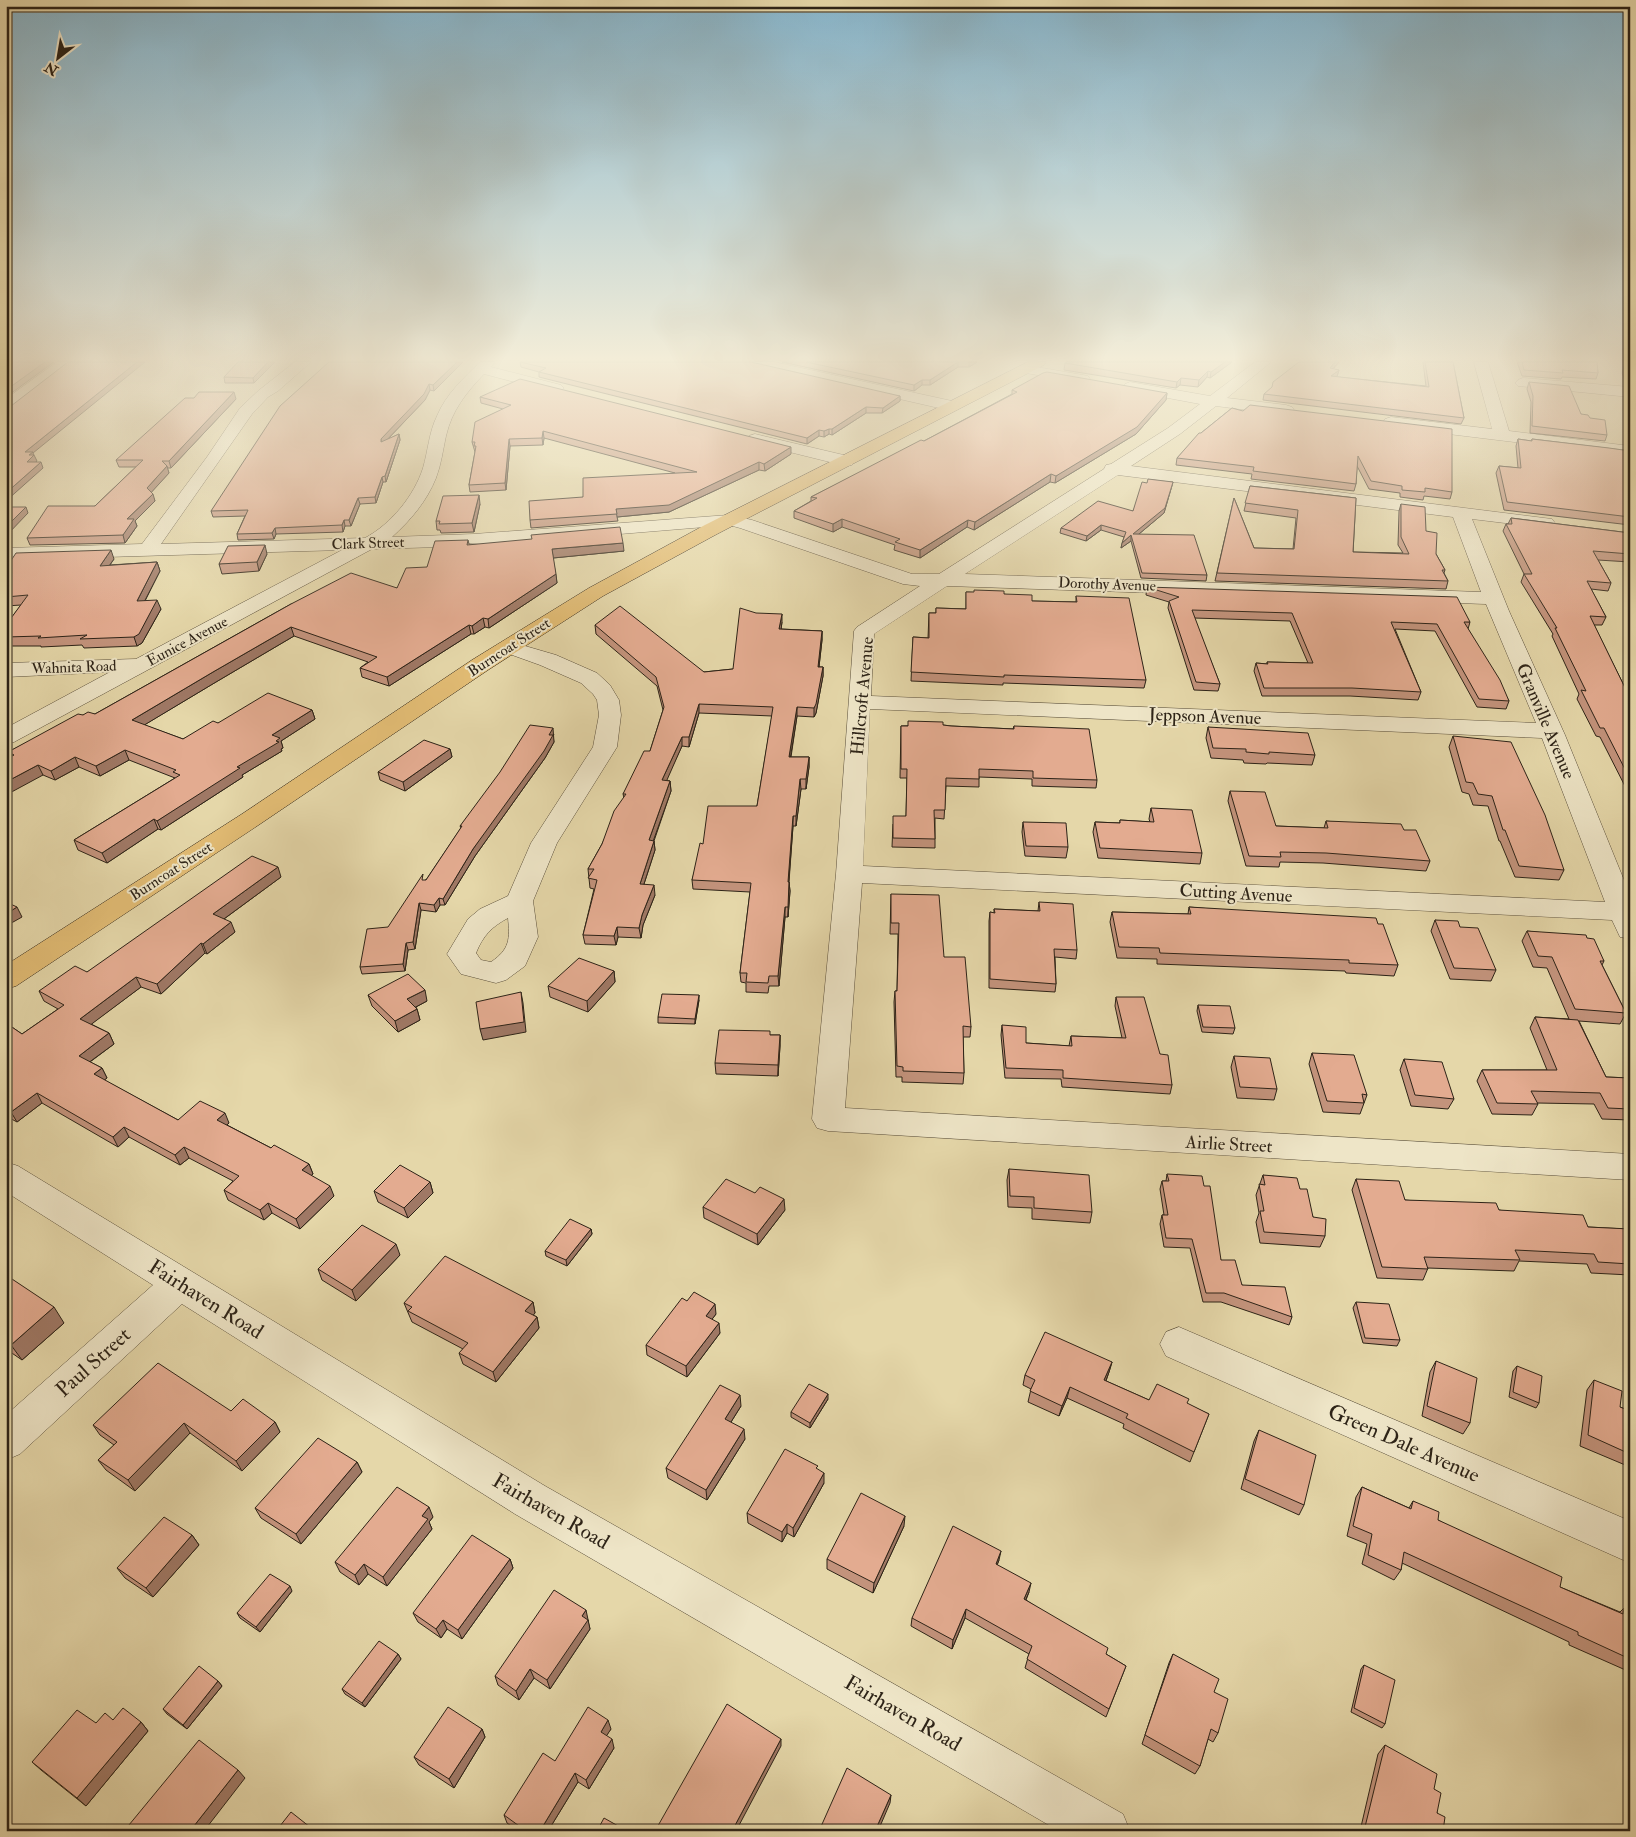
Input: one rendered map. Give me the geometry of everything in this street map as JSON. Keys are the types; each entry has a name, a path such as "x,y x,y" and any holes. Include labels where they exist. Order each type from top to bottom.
{"main road":[{"name":"Burncoat Street","path":"6,979 508,647 596,592 729,520 872,448"}],"street":[{"path":"147,550 221,448"},
{"name":"Eunice Avenue","path":"6,737 368,544 394,526 416,500 425,484 434,448"},
{"path":"791,448 846,461"},
{"name":"Hillcroft Avenue","path":"828,1119 849,874 864,631 1147,448"},
{"path":"1604,448 1630,451"},
{"path":"1112,470 1561,525"},
{"name":"Granville Avenue","path":"1460,512 1494,598 1551,731 1626,921"},
{"name":"Clark Street","path":"6,554 368,544 521,537 729,520"},
{"name":"Dorothy Avenue","path":"729,520 746,524 910,580 982,580 1494,598"},
{"path":"508,647 555,663 589,678 602,690 608,700 610,715 605,747 544,842 519,901"},
{"name":"Wahnita Road","path":"6,670 142,665"},
{"name":"Jeppson Avenue","path":"859,702 1551,731"},
{"name":"Cutting Avenue","path":"849,874 1626,921"},
{"name":"Airlie Street","path":"828,1119 1630,1167"},
{"name":"Fairhaven Road","path":"6,1174 530,1500 1106,1831"},
{"name":"Paul Street","path":"6,1441 180,1283"},
{"name":"Green Dale Avenue","path":"1179,1344 1630,1542"}],"building":[{"path":"6,448 30,448 25,452 33,452 29,455 34,455 27,462 41,462 6,493"},
{"path":"130,448 182,448 169,461 162,461 167,466 147,488 153,494 127,519 134,519 123,535 27,538 48,506 95,506 143,460 116,460"},
{"path":"253,448 394,448 385,476 382,477 375,497 358,498 349,520 344,520 342,525 275,528 272,533 237,534 248,510 211,511"},
{"path":"476,448 508,448 505,483 469,485"},
{"path":"606,448 790,448 764,464 759,462 669,505 616,509 617,514 530,520 529,501 583,497 583,478 697,472"},
{"path":"906,448 1103,448 1056,476 1051,474 975,522 968,520 920,550 895,542 900,539 842,519 833,524 794,511 817,498 811,497"},
{"path":"1186,448 1452,448 1452,492 1425,488 1425,492 1402,490 1402,486 1371,481 1358,456 1356,484 1253,471 1254,467 1177,458"},
{"path":"1519,448 1607,448 1630,451 1630,517 1507,502 1499,466 1521,468"},
{"path":"1148,479 1173,482 1165,508 1133,534 1194,535 1207,575 1142,573 1131,535 1122,543 1126,532 1101,525 1087,536 1061,528 1098,501 1133,511 1142,482 1147,483"},
{"path":"1250,486 1356,498 1353,552 1409,554 1401,537 1401,504 1425,507 1426,531 1437,533 1436,554 1445,570 1442,570 1448,581 1217,573 1234,498 1254,548 1294,549 1298,510 1245,503"},
{"path":"479,495 472,523 439,524 440,521 436,521 443,496"},
{"path":"6,507 26,507 6,527"},
{"path":"1511,518 1630,533 1630,554 1593,551 1611,583 1587,581 1606,617 1590,616 1630,698 1630,779 1604,728 1600,728 1581,690 1586,691 1555,628 1557,628 1524,574 1532,574 1506,524 1512,524"},
{"path":"620,527 623,543 552,549 556,574 488,619 483,618 472,626 469,625 387,677 360,668 377,657 291,627 132,720 183,739 213,721 218,723 268,693 312,710 272,735 280,738 276,741 279,742 237,767 240,768 157,821 154,819 102,853 74,840 180,775 173,772 176,770 125,750 96,766 75,757 51,771 38,765 6,782 6,759 14,755 8,752 78,714 83,715 88,712 95,714 291,604 351,573 397,588 406,568 427,567 435,541 468,540 467,545 532,539 531,535"},
{"path":"265,545 257,562 219,564 228,546"},
{"path":"111,550 100,566 157,562 137,601 157,600 139,634 134,637 80,639 87,635 38,638 41,636 6,637 6,625 28,595 6,597 6,568 16,553"},
{"path":"1147,587 1457,597 1470,622 1464,622 1500,680 1509,701 1479,699 1437,624 1391,622 1421,692 1352,688 1264,688 1256,663 1313,663 1292,613 1192,610 1220,684 1196,682 1169,601 1179,597"},
{"path":"974,590 1004,591 1004,594 1032,595 1032,601 1077,602 1076,596 1129,598 1146,680 1004,675 1004,677 911,672 913,637 929,638 929,613 936,613 936,608 966,609 966,592 974,592"},
{"path":"620,606 704,672 733,669 740,608 756,613 782,614 779,629 822,631 818,667 823,667 816,704 814,708 797,707 789,757 809,757 806,779 800,779 796,816 793,816 788,907 785,907 778,976 769,976 768,983 746,982 747,973 740,973 751,883 692,880 700,843 703,844 708,806 757,806 773,707 699,704 689,737 682,737 662,780 670,781 649,840 654,841 640,884 654,885 639,928 617,927 614,936 583,935 597,880 588,878 594,869 588,869 602,844 614,811 626,794 623,794 644,751 650,751 664,707 656,677 595,625"},
{"path":"908,721 943,722 943,725 951,726 1014,729 1014,726 1089,729 1097,780 1033,778 1033,771 979,769 979,779 946,778 945,810 934,810 935,839 893,838 893,816 906,816 907,769 901,769 901,726 908,726"},
{"path":"530,725 553,728 549,735 553,735 544,751 473,849 443,899 439,898 434,905 419,903 413,942 406,943 403,964 360,967 367,929 388,927 423,874 422,880 426,880 462,826 460,826 500,772"},
{"path":"1208,727 1308,733 1315,755 1269,752 1269,754 1246,752 1246,749 1213,748"},
{"path":"1453,736 1511,742 1545,815 1564,870 1519,866 1505,830 1503,830 1492,796 1478,794 1473,783 1466,782"},
{"path":"424,740 450,749 403,782 378,772"},
{"path":"1230,791 1265,792 1276,826 1328,828 1326,821 1401,824 1404,830 1416,830 1430,861 1326,853 1280,852 1281,857 1249,856"},
{"path":"1151,808 1192,810 1202,853 1100,848 1095,822 1120,823 1120,820 1154,822"},
{"path":"1023,822 1066,823 1068,847 1026,846"},
{"path":"252,856 278,867 213,914 231,922 203,944 201,943 157,984 136,977 80,1019 109,1033 79,1056 102,1068 94,1074 178,1120 200,1101 225,1113 217,1120 271,1148 274,1145 309,1164 302,1170 330,1186 296,1219 268,1203 260,1210 224,1190 239,1176 184,1147 175,1155 124,1127 113,1137 37,1093 11,1112 6,1109 6,1023 22,1034 64,1005 39,991 75,966 87,972"},
{"path":"891,894 939,895 944,957 965,957 971,1027 963,1026 964,1073 903,1071 903,1067 897,1066 895,991 897,991 899,923 891,923"},
{"path":"6,902 17,907 6,914"},
{"path":"1039,902 1073,904 1077,950 1054,949 1056,984 990,979 990,912 995,913 994,909 1040,911"},
{"path":"1189,907 1376,918 1378,924 1383,924 1398,965 1349,963 1349,960 1160,953 1159,948 1119,947 1112,912 1191,914"},
{"path":"1435,920 1458,921 1460,927 1478,928 1496,970 1454,968"},
{"path":"1527,931 1586,935 1587,938 1594,939 1604,961 1600,961 1626,1013 1575,1009 1552,957 1538,956"},
{"path":"579,958 614,971 587,1001 548,986"},
{"path":"408,974 425,990 407,999 417,1009 395,1021 368,995"},
{"path":"521,992 524,1022 480,1029 476,1002"},
{"path":"662,994 699,995 695,1019 658,1017"},
{"path":"1116,997 1144,997 1160,1054 1168,1055 1172,1085 1063,1078 1063,1070 1006,1068 1002,1025 1026,1027 1026,1043 1072,1046 1071,1036 1126,1038"},
{"path":"1198,1005 1230,1006 1235,1028 1203,1027"},
{"path":"1535,1017 1578,1020 1606,1077 1630,1078 1630,1109 1608,1108 1600,1093 1531,1091 1538,1104 1497,1103 1482,1070 1557,1070"},
{"path":"719,1030 770,1031 770,1035 780,1035 778,1065 715,1063"},
{"path":"1312,1053 1354,1055 1367,1095 1362,1094 1364,1103 1327,1101"},
{"path":"1234,1056 1270,1058 1277,1089 1240,1087"},
{"path":"1404,1059 1442,1062 1454,1099 1415,1095"},
{"path":"400,1165 430,1182 404,1208 374,1191"},
{"path":"1009,1169 1089,1175 1092,1212 1034,1208 1034,1197 1010,1196"},
{"path":"1167,1174 1202,1176 1204,1186 1210,1186 1221,1260 1235,1260 1242,1285 1285,1287 1292,1317 1224,1293 1206,1293 1192,1239 1166,1238 1162,1215 1168,1215 1162,1181 1169,1181"},
{"path":"1263,1175 1297,1178 1300,1189 1307,1189 1313,1217 1326,1219 1325,1236 1264,1232 1260,1211 1264,1211 1259,1184 1265,1185"},
{"path":"726,1179 755,1193 760,1187 784,1199 757,1234 703,1207"},
{"path":"1356,1179 1399,1181 1405,1200 1496,1203 1499,1210 1583,1215 1588,1227 1630,1229 1630,1264 1598,1262 1594,1254 1515,1250 1520,1260 1424,1257 1428,1269 1382,1267"},
{"path":"570,1219 591,1229 566,1260 545,1251"},
{"path":"362,1225 396,1244 352,1290 318,1269"},
{"path":"445,1256 533,1302 525,1311 537,1317 493,1372 459,1353 468,1343 408,1311 412,1307 404,1303"},
{"path":"6,1275 54,1307 11,1345 6,1341"},
{"path":"694,1292 715,1304 706,1316 719,1323 686,1366 646,1345 682,1298 687,1301"},
{"path":"1356,1302 1389,1304 1400,1340 1365,1338"},
{"path":"1045,1332 1112,1362 1104,1380 1149,1400 1157,1384 1189,1399 1187,1403 1209,1414 1194,1452 1126,1418 1128,1414 1070,1387 1062,1406 1030,1391 1035,1380 1025,1375"},
{"path":"1436,1361 1477,1378 1470,1423 1427,1406"},
{"path":"158,1363 231,1411 243,1399 275,1422 236,1461 184,1423 128,1480 98,1460 117,1442 93,1425"},
{"path":"1517,1366 1542,1376 1539,1403 1513,1392"},
{"path":"1594,1380 1622,1391 1620,1407 1630,1411 1630,1454 1588,1435"},
{"path":"809,1384 828,1394 810,1423 791,1412"},
{"path":"720,1385 740,1395 725,1419 744,1429 706,1490 666,1468"},
{"path":"1259,1430 1316,1455 1304,1505 1245,1479"},
{"path":"318,1438 357,1462 296,1534 255,1508"},
{"path":"785,1449 818,1466 816,1468 824,1473 793,1528 787,1524 782,1532 747,1513"},
{"path":"397,1487 429,1507 422,1516 428,1519 383,1577 364,1564 355,1575 335,1562"},
{"path":"1362,1487 1411,1509 1413,1501 1439,1512 1438,1520 1562,1577 1560,1587 1623,1614 1624,1608 1630,1611 1630,1659 1578,1635 1578,1632 1404,1552 1401,1570 1368,1555 1372,1534 1353,1526"},
{"path":"861,1493 905,1516 874,1583 827,1559"},
{"path":"164,1517 192,1535 146,1588 117,1568"},
{"path":"953,1526 1001,1551 996,1564 1031,1583 1024,1599 1108,1648 1106,1654 1126,1666 1109,1709 1027,1659 1032,1646 966,1609 953,1640 912,1618"},
{"path":"472,1535 510,1559 458,1630 443,1620 436,1629 413,1613"},
{"path":"270,1574 290,1586 256,1627 237,1613"},
{"path":"554,1590 586,1610 582,1616 588,1620 547,1680 530,1669 516,1691 495,1676"},
{"path":"379,1641 398,1654 362,1703 342,1689"},
{"path":"1173,1654 1219,1679 1214,1692 1228,1699 1218,1733 1211,1729 1200,1766 1145,1735"},
{"path":"1364,1665 1395,1680 1385,1724 1354,1708"},
{"path":"199,1666 218,1681 183,1725 163,1709"},
{"path":"727,1704 781,1739 732,1831 655,1831"},
{"path":"448,1707 482,1729 449,1779 414,1757"},
{"path":"588,1707 608,1720 601,1732 612,1739 586,1780 575,1773 540,1831 526,1831 504,1815 543,1753 555,1761"},
{"path":"123,1708 141,1722 77,1798 32,1762 77,1710 96,1723 105,1713 113,1720"},
{"path":"199,1740 238,1770 190,1831 124,1831"},
{"path":"1385,1745 1437,1774 1434,1789 1441,1793 1437,1813 1445,1817 1443,1831 1364,1831"},
{"path":"847,1768 891,1795 875,1831 819,1831"},
{"path":"291,1812 315,1831 276,1831"},
{"path":"604,1818 627,1831 597,1831"}]}
